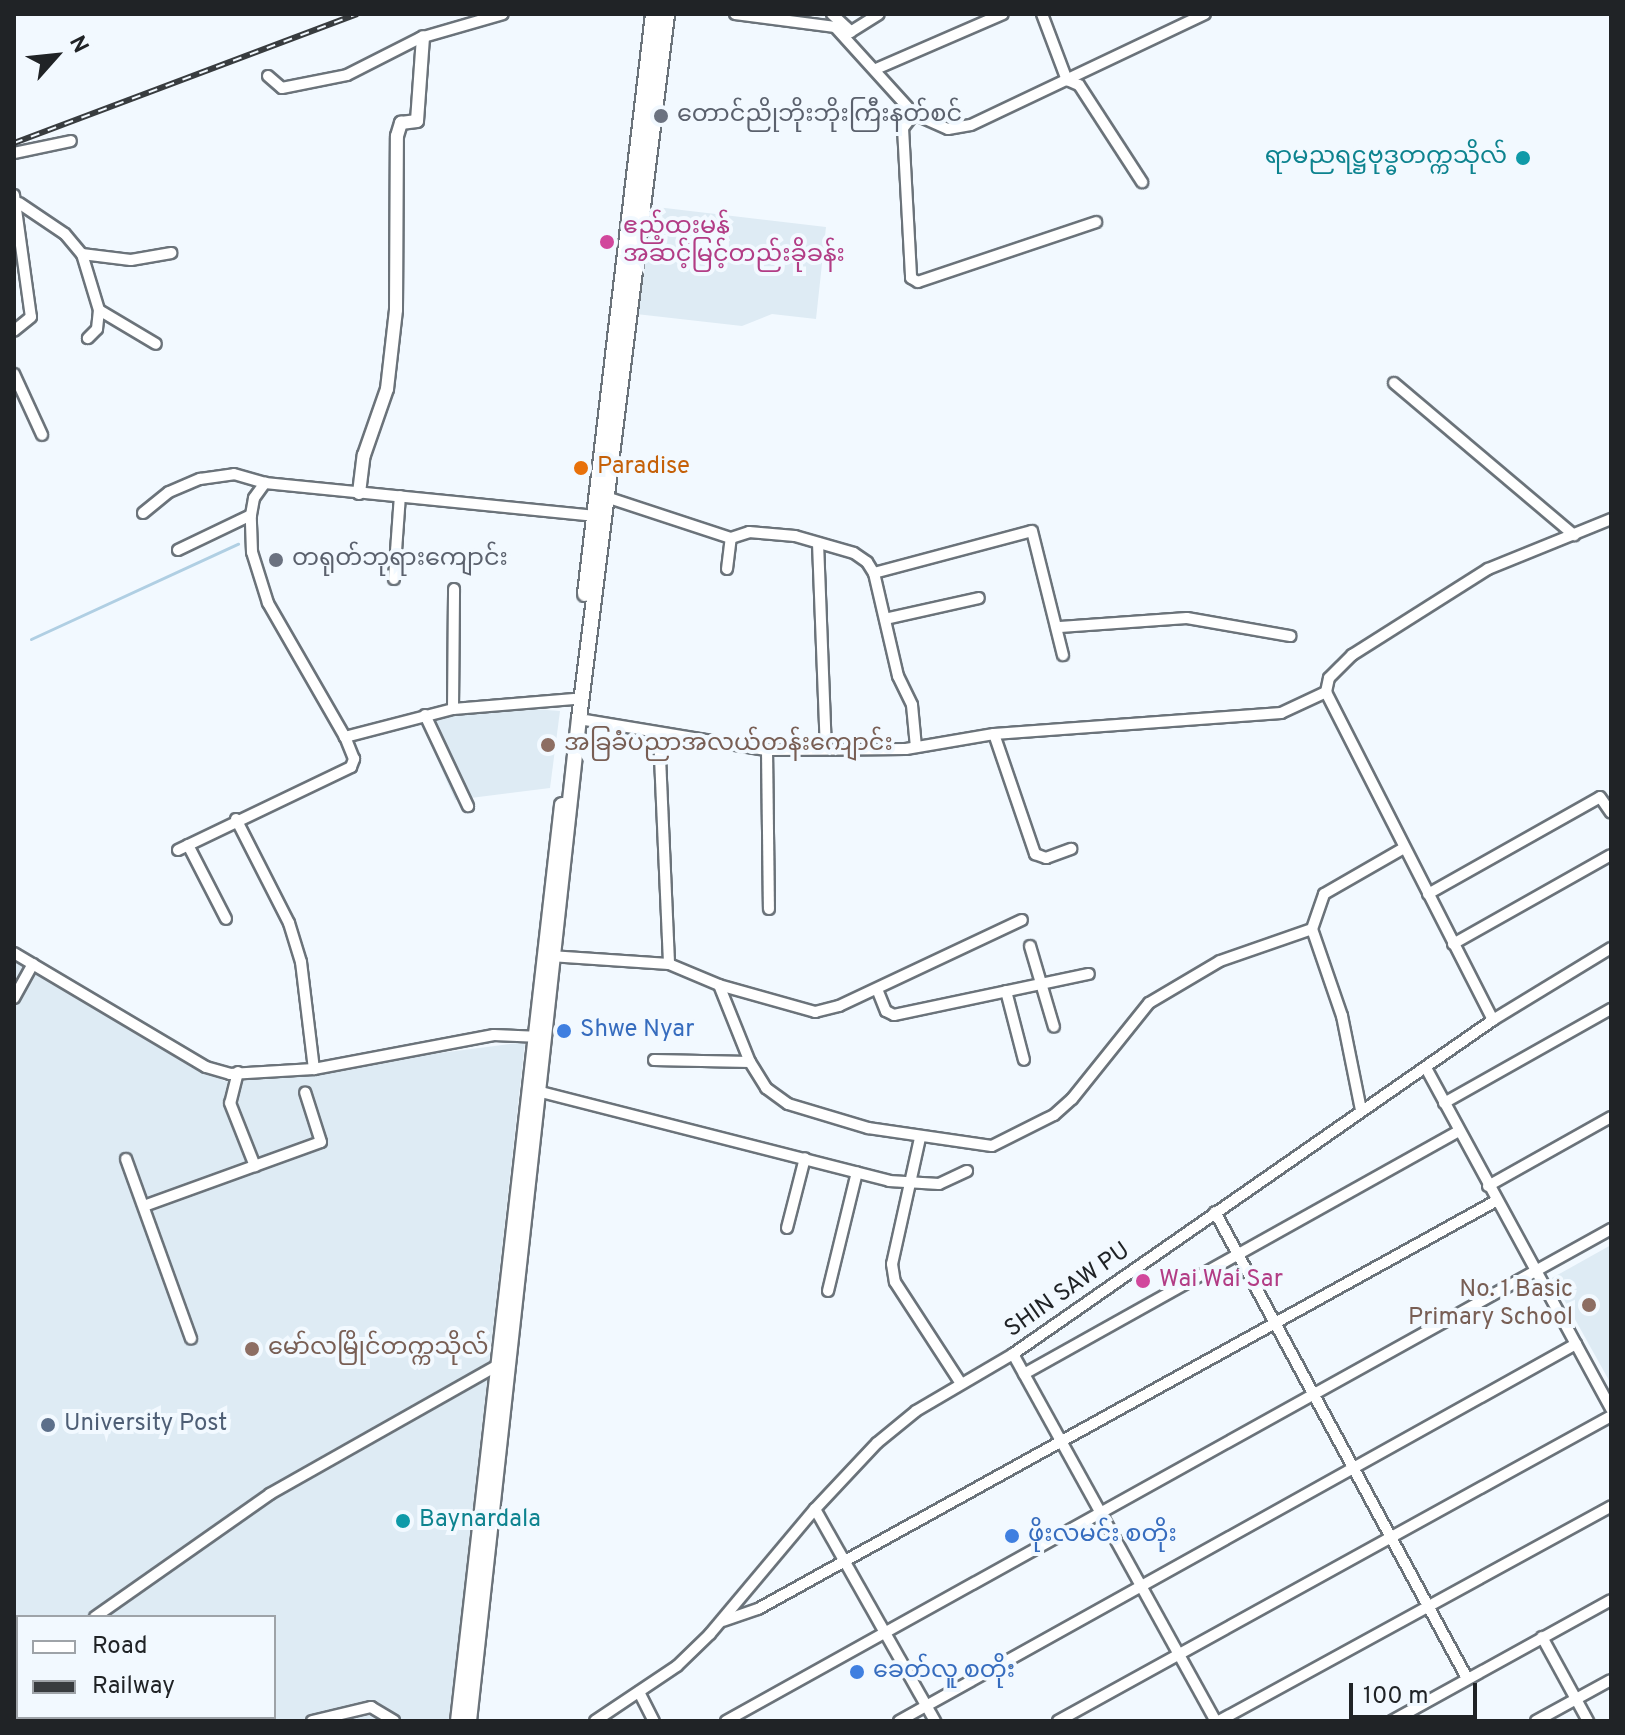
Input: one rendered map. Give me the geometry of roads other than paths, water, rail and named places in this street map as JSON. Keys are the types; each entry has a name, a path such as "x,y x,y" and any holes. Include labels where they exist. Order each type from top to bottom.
{"main road":[{"path":"550,956 579,719 653,14"},
{"path":"469,1721 498,1365 542,1037 574,699 598,516 606,497 667,14"},
{"path":"458,1721 512,1358 541,1092 542,1037"}],"street":[{"path":"268,76 282,88 347,75 423,37 503,14"},
{"path":"735,14 835,27 848,34"},
{"path":"832,14 914,114 948,129 971,125 1205,14"},
{"path":"848,34 879,14"},
{"path":"876,69 1003,14"},
{"path":"1042,14 1067,80 1079,85 1142,182"},
{"path":"359,493 364,455 387,389 396,310 397,136 401,123 417,121 423,37"},
{"path":"914,114 903,128 911,278 918,282 1096,222"},
{"path":"14,153 71,141"},
{"path":"17,199 65,234 82,254 99,310 97,329 88,338"},
{"path":"14,331 31,317 20,259 17,199"},
{"path":"82,254 131,260 171,253"},
{"path":"99,310 156,344"},
{"path":"14,374 42,435"},
{"path":"1394,383 1574,535"},
{"path":"143,513 169,492 200,479 234,474 265,483 598,516"},
{"path":"226,919 183,847 236,819 351,767 354,759 345,737 263,592 252,552 251,515 254,498 265,483"},
{"path":"394,579 400,496"},
{"path":"606,497 731,538 773,531 854,553 874,573 898,676 912,705 916,747"},
{"path":"178,550 251,515"},
{"path":"579,719 767,750 916,747 994,734 1281,713 1326,692 1336,667 1488,569 1611,519"},
{"path":"874,573 1032,531 1060,627 1063,655"},
{"path":"727,569 731,538"},
{"path":"818,543 826,747"},
{"path":"453,709 454,589"},
{"path":"885,619 979,598"},
{"path":"1060,627 1187,618 1290,636"},
{"path":"1326,692 1493,1020"},
{"path":"345,737 453,709 574,699"},
{"path":"425,715 468,806"},
{"path":"659,734 669,964"},
{"path":"994,734 1035,854 1046,858 1071,849"},
{"path":"767,750 769,909"},
{"path":"1428,894 1600,797 1611,813"},
{"path":"236,819 289,923 301,962 314,1069"},
{"path":"1361,1110 1342,1016 1312,929 1324,894 1404,848"},
{"path":"1453,944 1611,855"},
{"path":"550,956 669,964 719,985 815,1012 877,989 1022,920"},
{"path":"719,985 750,1062 766,1088 788,1104 920,1138 999,1144 1072,1099 1149,1003 1220,961 1312,929"},
{"path":"1030,946 1054,1027"},
{"name":"SHIN SAW PU","path":"595,1721 677,1666 721,1621 815,1509 877,1443 960,1382 1013,1354 1493,1020 1611,948"},
{"path":"14,953 206,1067 238,1072 314,1069 494,1035 542,1037"},
{"path":"14,998 33,964"},
{"path":"877,989 886,1011 894,1015 1089,974"},
{"path":"1006,991 1024,1060"},
{"path":"1444,1103 1611,1009"},
{"path":"654,1060 750,1062"},
{"path":"1426,1068 1611,1409"},
{"path":"238,1072 230,1103 255,1166"},
{"path":"144,1206 321,1142 305,1092"},
{"path":"541,1092 909,1184 939,1184 967,1171"},
{"path":"1488,1186 1611,1117"},
{"path":"1024,1374 1458,1131"},
{"path":"920,1138 892,1264 895,1282 960,1382"},
{"path":"787,1228 805,1158"},
{"path":"126,1159 191,1339"},
{"path":"828,1291 857,1172"},
{"path":"721,1621 758,1609 1060,1438 1496,1201"},
{"path":"1215,1212 1467,1678"},
{"path":"726,1721 884,1630 1102,1514 1611,1229"},
{"path":"899,1721 1140,1584 1576,1344"},
{"path":"1013,1354 1218,1721 1611,1506"},
{"path":"98,1615 270,1494 512,1358"},
{"path":"1058,1721 1611,1416"},
{"path":"815,1509 935,1721"},
{"path":"1394,1720 1611,1600"},
{"path":"1542,1637 1588,1721"},
{"path":"1536,1721 1611,1680"},
{"path":"639,1692 654,1721"},
{"path":"312,1721 371,1707 394,1721"}],"waterway":[{"path":"31,639 238,544"}],"railway":[{"path":"14,143 358,14"}],"place":[{"name":"တောင်ညိုဘိုးဘိုးကြီးနတ်စင်","path":"661,116"},
{"name":"ရာမညရဋ္ဌဗုဒ္ဓတက္ကသိုလ်","path":"1523,158"},
{"name":"ဧည့်ထူးမွန် အဆင့်မြင့်တည်းခိုခန်း","path":"607,242"},
{"name":"Paradise","path":"581,468"},
{"name":"တရုတ်ဘုရားကျောင်း","path":"276,560"},
{"name":"အခြခံပညာအလယ်တန်းကျောင်း","path":"548,745"},
{"name":"Shwe Nyar","path":"564,1031"},
{"name":"Wai Wai Sar","path":"1143,1281"},
{"name":"No. 1 Basic Primary School","path":"1589,1305"},
{"name":"မော်လမြိုင်တက္ကသိုလ်","path":"252,1349"},
{"name":"University Post","path":"48,1425"},
{"name":"Baynardala","path":"403,1521"},
{"name":"ဖိုးလမင်း စတိုး","path":"1012,1536"},
{"name":"ခေတ်လူ စတိုး","path":"857,1672"}]}
